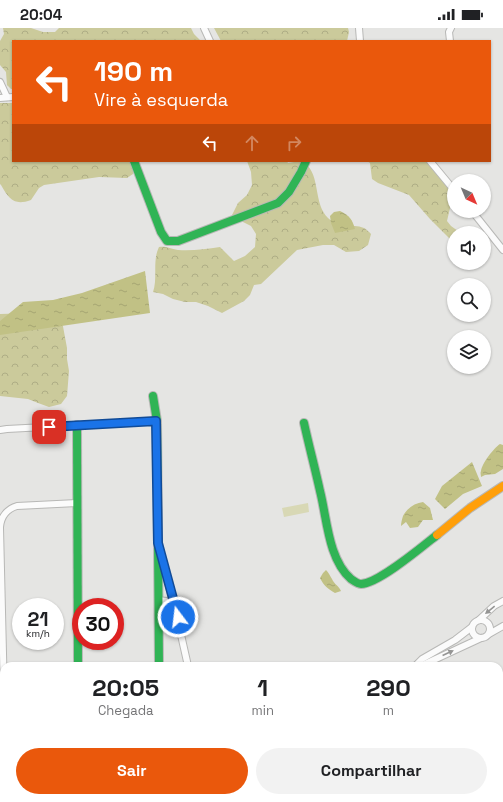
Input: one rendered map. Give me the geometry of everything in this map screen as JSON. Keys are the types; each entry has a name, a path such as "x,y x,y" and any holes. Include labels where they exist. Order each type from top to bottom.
{"street":[{"path":"204,28 210,40"},
{"path":"359,28 360,40"},
{"path":"450,28 450,40"},
{"path":"0,82 10,97 0,98"},
{"path":"134,162 161,232 167,241 178,242 278,203 289,192 306,162"},
{"path":"431,162 447,182"},
{"path":"478,218 503,250"},
{"path":"153,396 156,413 159,662"},
{"path":"0,430 156,421"},
{"path":"304,423 332,546 340,564 351,579 361,584 369,583 393,569 480,501 503,486"},
{"path":"77,425 78,662"},
{"path":"3,662 0,528 2,519 10,509 17,506 77,503"},
{"path":"158,543 178,617 187,662"},
{"path":"158,600 166,601 175,608"},
{"path":"419,662 455,640 472,627 494,606 503,601"},
{"path":"158,618 178,617"},
{"path":"479,620 487,622 490,628 489,634"},
{"path":"429,662 487,636 503,626"},
{"path":"472,627 475,636 481,638"}],"shaded area":[{"path":"308,503 309,512 284,517 282,508"}],"green space":[{"path":"3,28 31,28 43,32 55,32 59,28 191,28 200,40 12,40 11,89 7,85 6,72 0,65 0,41 4,34"},
{"path":"214,28 348,28 349,32 347,40 220,40"},
{"path":"0,103 12,103 12,162 133,162 133,174 127,178 99,177 44,185 39,188 31,200 25,202 16,202 13,200 0,184"},
{"path":"247,162 302,162 308,166 314,178 321,206 328,218 337,224 366,229 371,234 368,245 359,251 346,252 334,245 323,245 297,250 261,284 254,285 250,295 244,301 222,313 196,302 185,302 153,292 156,258 159,247 175,250 199,250 220,247 234,261 245,256 255,247 256,234 251,226 232,215 238,203 247,195 252,185 251,172"},
{"path":"368,162 429,162 447,184 447,221 451,226 447,226 447,236 409,195 378,183 372,179 370,163"},
{"path":"32,313 62,321 67,348 69,371 67,396 61,404 49,407 28,399 0,396 0,314"}],"water":[{"path":"340,211 350,218 355,229 335,233 330,216 334,212"},
{"path":"145,271 150,313 0,335 0,321 23,302 53,300 82,293"},
{"path":"500,444 503,445 503,469 495,474 481,477 482,468 486,460"},
{"path":"472,462 482,486 463,494 445,509 435,499 442,486"},
{"path":"423,502 430,508 433,520 423,520 418,527 410,528 406,522 401,526 403,516 409,508 417,503"},
{"path":"326,570 341,591 335,593 328,589 323,583 320,578"}],"traffic: fast":[{"path":"134,162 161,232 167,241 178,241 278,203 289,192 306,162"},
{"path":"153,396 157,421 159,662"},
{"path":"304,423 333,549 337,561 343,571 351,579 361,584 378,578 400,564 437,535"},
{"path":"77,425 78,662"}],"traffic: slow":[{"path":"437,535 470,508 503,486"}],"route":[{"path":"49,427 156,421 158,543 178,617"}]}
